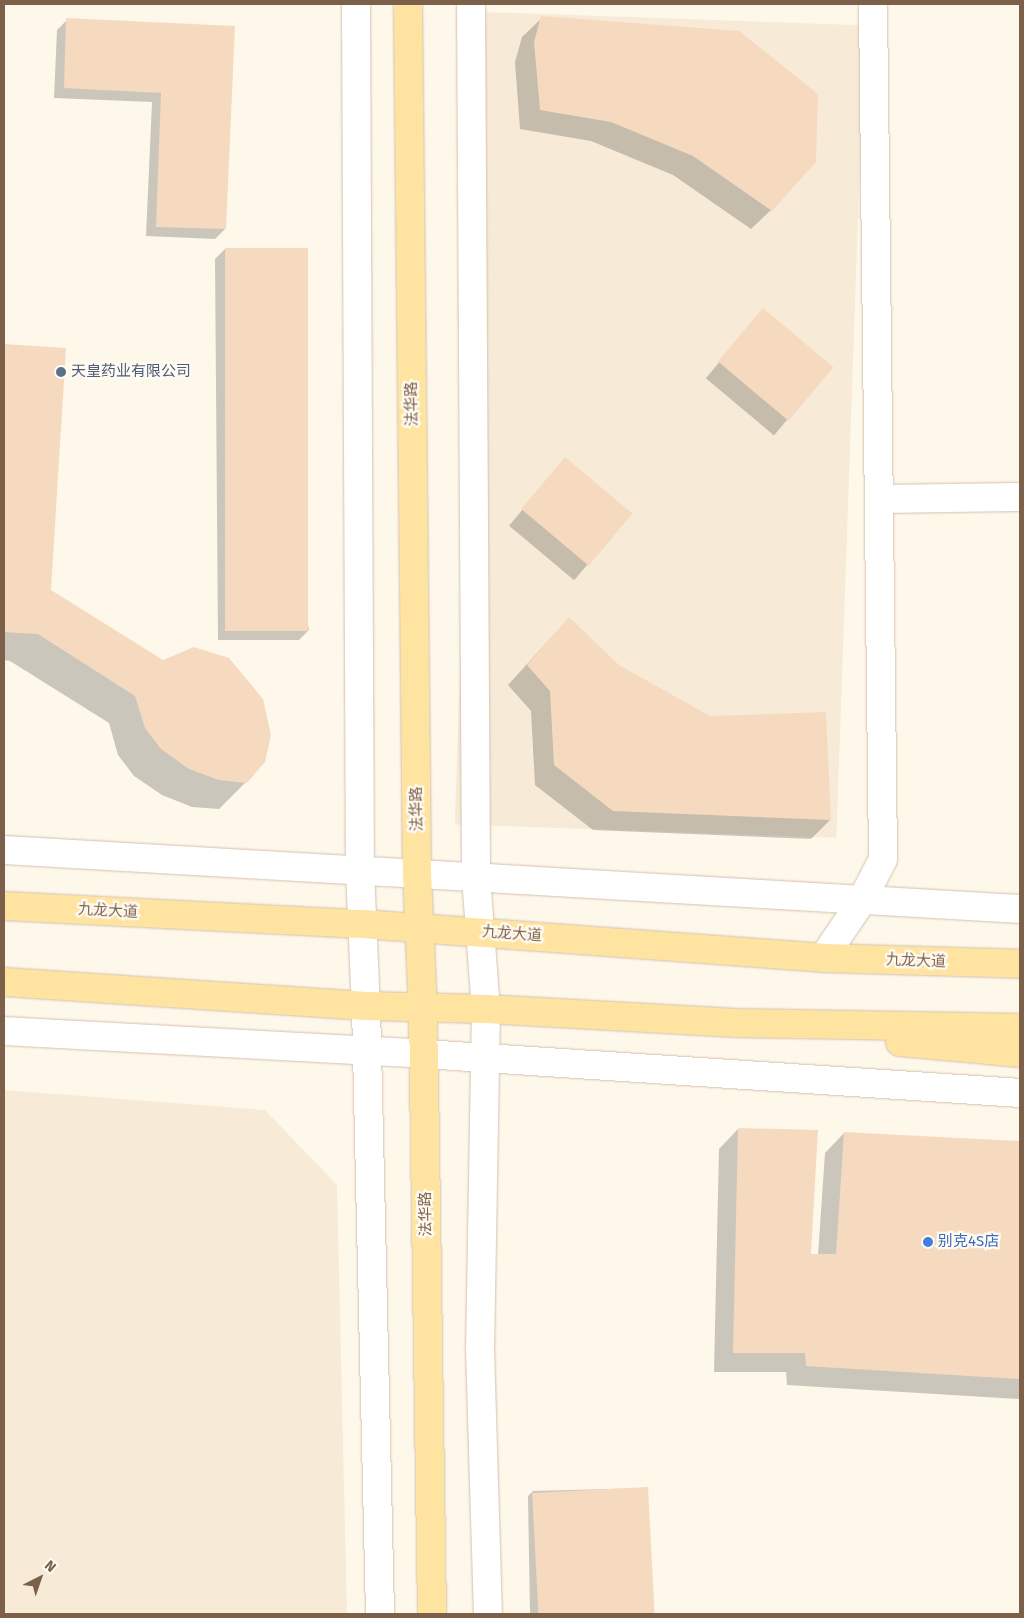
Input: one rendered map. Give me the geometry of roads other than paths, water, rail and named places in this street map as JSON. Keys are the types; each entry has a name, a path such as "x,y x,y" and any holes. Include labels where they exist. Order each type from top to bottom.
{"main road":[{"name":"法华路","path":"408,4 417,873 424,1054 432,1614"},
{"name":"九龙大道","path":"4,906 362,924 822,958 1020,964"},
{"path":"822,958 1020,979"},
{"path":"4,982 423,1009 486,1009 738,1023 1020,1028"},
{"path":"738,1023 1020,1053"}],"street":[{"path":"356,4 360,871 368,1051 380,1614"},
{"path":"471,4 476,877 486,1009 480,1348 488,1614"},
{"path":"822,958 861,902 883,859 873,4"},
{"path":"880,499 1020,497"},
{"path":"4,850 417,873 861,902 1020,909"},
{"path":"4,1031 424,1054 1020,1093"}],"place":[{"name":"天皇药业有限公司","path":"61,372"},
{"name":"别克4S店","path":"928,1242"}]}
